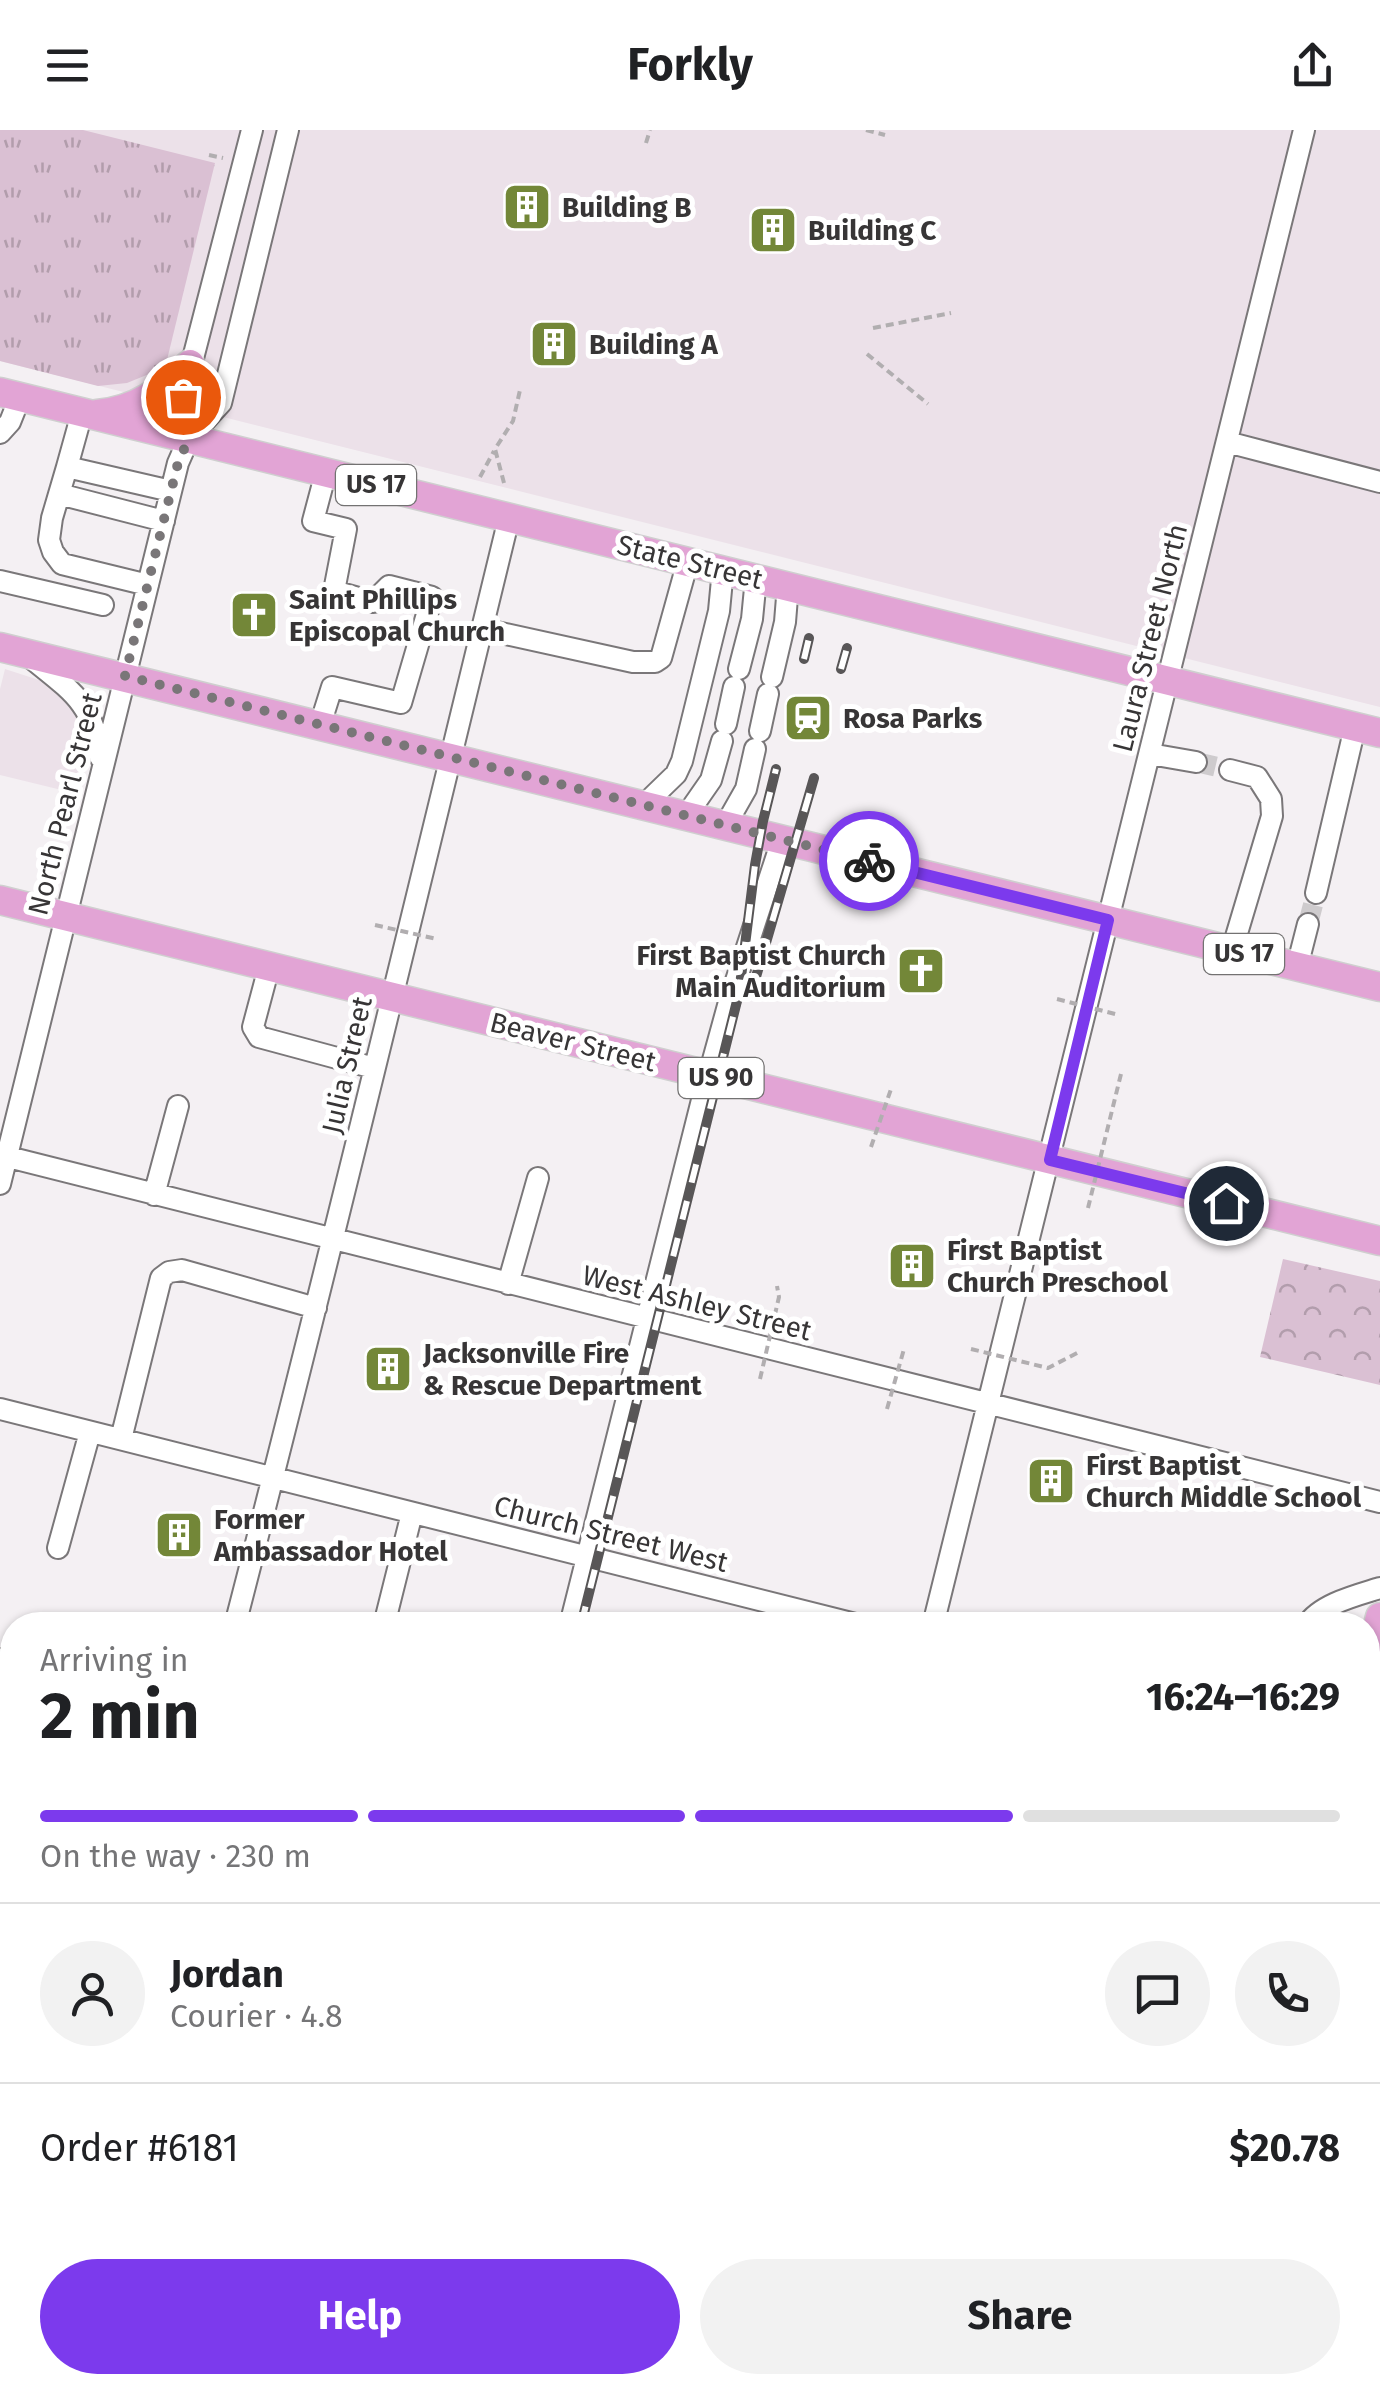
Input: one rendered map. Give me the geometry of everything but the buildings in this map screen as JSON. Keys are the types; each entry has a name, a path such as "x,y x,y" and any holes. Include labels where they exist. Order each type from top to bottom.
{"main road":[{"path":"86,414 116,412 143,402 169,385 190,364"},
{"name":"State Street","path":"10,395 1368,730"},
{"name":"US 17","path":"13,650 1380,987"},
{"name":"Beaver Street","path":"0,900 1380,1241"}],"street":[{"name":"North Pearl Street","path":"189,438 183,397 252,130"},
{"name":"North Pearl Street","path":"0,1184 3,1156 178,463 189,438 222,403 288,130"},
{"name":"Laura Street North","path":"936,1612 1304,130"},
{"path":"0,433 10,422 10,395"},
{"path":"86,414 52,518 52,552 62,564 148,585"},
{"path":"1226,442 1380,482"},
{"path":"67,466 171,491"},
{"path":"320,725 332,688 401,703 432,596 389,586 373,602 334,592 346,529 313,521 326,472"},
{"path":"59,494 164,521"},
{"name":"Julia Street","path":"237,1612 334,1240 509,518"},
{"path":"482,629 633,662 655,662 661,658 688,561"},
{"path":"644,805 676,774 682,761 719,610 723,569"},
{"path":"686,816 711,780 752,619 756,578"},
{"path":"0,581 104,604"},
{"path":"725,826 746,788 785,622 788,585"},
{"path":"13,650 73,692 88,711 98,738 102,770"},
{"path":"1316,893 1368,730"},
{"path":"1150,754 1196,762"},
{"path":"1230,770 1257,777 1271,799 1272,816 1232,950"},
{"path":"573,1612 709,1076 782,840"},
{"path":"1297,967 1308,924"},
{"path":"269,967 253,1027 259,1037 374,1068"},
{"path":"154,1194 178,1106"},
{"name":"West Ashley Street","path":"3,1156 1380,1502"},
{"path":"508,1284 538,1178"},
{"path":"121,1440 160,1278 182,1270 316,1308"},
{"name":"Church Street West","path":"0,1409 808,1612"},
{"path":"58,1548 90,1432"},
{"path":"387,1612 412,1513"},
{"path":"1320,1612 1345,1598 1380,1588"}],"path":[{"path":"646,143 650,130"},
{"path":"866,130 884,135"},
{"path":"209,155 223,158"},
{"path":"874,328 951,313"},
{"path":"867,354 928,404"},
{"path":"480,477 498,442 514,422 520,390"},
{"path":"495,450 504,483"},
{"path":"375,926 437,939"},
{"path":"1057,999 1119,1015"},
{"path":"1088,1208 1121,1074"},
{"path":"871,1147 891,1089"},
{"path":"760,1378 779,1297 778,1286"},
{"path":"887,1409 904,1349"},
{"path":"970,1350 1048,1368 1080,1352"}],"shaded area":[{"path":"0,130 1380,130 1380,707 0,361"},
{"path":"5,669 45,682 78,707 90,748 78,794 0,775 0,689"}],"green space":[{"path":"0,130 83,130 215,163 166,364 127,383 98,386 0,361"},
{"path":"1283,1259 1380,1281 1380,1385 1260,1357"}],"tunnel":[{"path":"1196,762 1230,770"},
{"path":"1308,924 1316,893"}],"railway":[{"path":"804,659 809,638"},
{"path":"841,669 847,648"},
{"path":"584,1612 739,993 755,865 776,769"},
{"path":"751,994 814,778"}],"way so far":[{"path":"183,397 189,438 178,463 125,676 869,861"}],"place":[{"name":"Building B","path":"527,207"},
{"name":"Building C","path":"773,230"},
{"name":"Building A","path":"554,344"},
{"name":"Saint Phillips Episcopal Church","path":"254,615"},
{"name":"Rosa Parks","path":"808,718"},
{"name":"First Baptist Church Main Auditorium","path":"921,971"},
{"name":"First Baptist Church Preschool","path":"912,1266"},
{"name":"Jacksonville Fire & Rescue Department","path":"388,1369"},
{"name":"First Baptist Church Middle School","path":"1051,1481"},
{"name":"Former Ambassador Hotel","path":"179,1535"}],"route":[{"path":"869,861 1108,920 1050,1160 1226,1203"}]}
